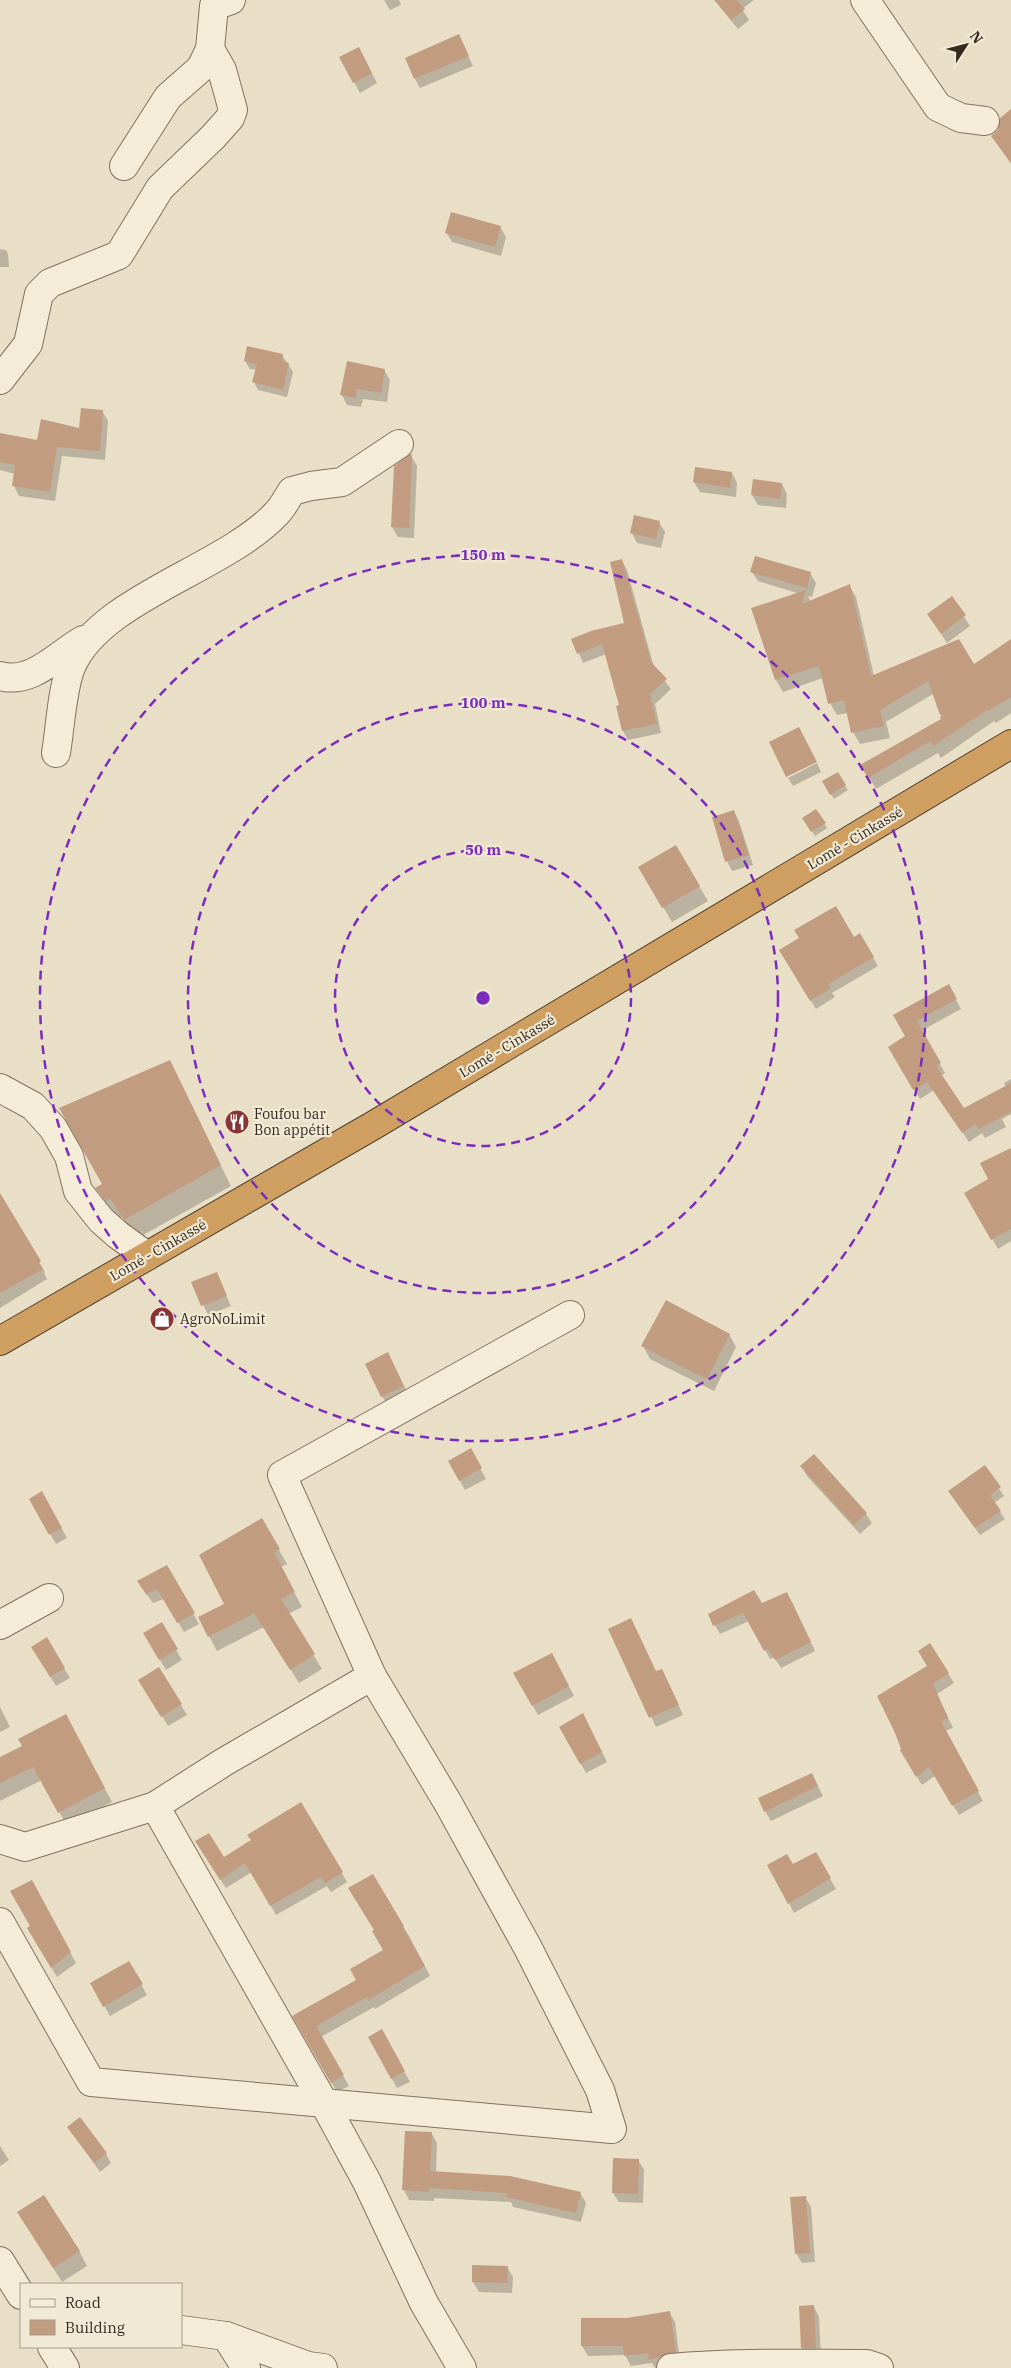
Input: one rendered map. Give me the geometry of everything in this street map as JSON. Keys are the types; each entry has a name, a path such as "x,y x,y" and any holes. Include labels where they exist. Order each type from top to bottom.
{"highway":[{"name":"Lomé - Cinkassé","path":"0,1341 374,1125 1011,744"}],"street":[{"path":"124,166 168,97 201,68 210,49 214,6 231,0"},
{"path":"865,0 938,107 961,118 984,121"},
{"path":"0,380 28,344 39,294 50,283 119,255 160,188 213,138 230,118 233,110 222,70 210,49"},
{"path":"0,676 27,675 50,663 74,645 97,632 137,602 224,554 259,530 278,512 292,491 311,486 342,482 399,444"},
{"path":"56,753 70,669 80,650 97,632"},
{"path":"0,1088 33,1106 53,1128 69,1156 78,1191 107,1225 147,1256"},
{"path":"0,1922 91,2082 612,2129 600,2090 528,1948 448,1803 372,1676 282,1476 570,1315"},
{"path":"0,1625 49,1598"},
{"path":"0,1839 24,1847 155,1806 224,1762 372,1676"},
{"path":"155,1806 324,2103 367,2182 424,2303 462,2368"},
{"path":"0,2261 20,2293"},
{"path":"182,2330 226,2336 308,2366 323,2368"},
{"path":"226,2336 246,2368"},
{"path":"53,2348 64,2368"},
{"path":"671,2368 706,2364 867,2364 879,2368"}],"building":[{"path":"715,0 737,0 745,9 731,20"},
{"path":"459,34 469,56 414,79 405,58"},
{"path":"359,47 372,73 353,83 339,57"},
{"path":"1011,109 1011,163 991,136 998,130 1000,118"},
{"path":"451,212 501,226 495,247 445,233"},
{"path":"247,346 283,354 282,361 289,363 283,390 252,382 257,364 244,361"},
{"path":"347,361 385,369 381,393 357,389 356,398 340,395"},
{"path":"81,408 103,410 100,451 57,447 50,492 12,486 15,465 0,462 0,433 37,440 41,419 79,428"},
{"path":"410,454 412,455 409,528 391,527 394,466"},
{"path":"695,467 732,472 730,488 693,482"},
{"path":"753,479 782,483 780,499 751,495"},
{"path":"634,515 660,521 656,539 630,533"},
{"path":"755,556 811,572 807,588 750,572"},
{"path":"622,559 651,662 667,679 650,694 657,724 622,731 616,706 619,705 602,644 577,654 571,639 591,631 624,623 610,562"},
{"path":"850,584 871,676 959,639 974,664 1011,639 1011,697 987,710 933,746 930,741 868,778 860,765 941,719 940,717 945,714 940,715 928,681 880,710 884,726 851,733 844,700 828,704 819,666 775,680 751,608 806,590 802,604"},
{"path":"952,596 966,615 941,634 927,614"},
{"path":"799,727 817,762 786,777 769,742"},
{"path":"838,772 846,785 830,795 822,781"},
{"path":"816,809 826,823 811,832 802,818"},
{"path":"734,810 749,855 725,862 712,817"},
{"path":"676,845 700,886 662,908 638,867"},
{"path":"836,906 854,937 860,933 874,957 828,984 831,988 810,1001 779,950 799,938 794,930"},
{"path":"949,984 957,999 917,1021 941,1063 936,1066 964,1108 1011,1083 1011,1112 979,1129 976,1124 962,1133 927,1082 913,1090 888,1047 905,1036 893,1015"},
{"path":"170,1060 221,1165 124,1220 110,1198 106,1201 95,1188 102,1184 59,1108"},
{"path":"1011,1148 1011,1229 991,1240 964,1193 988,1179 980,1163"},
{"path":"0,1193 41,1261 39,1263 43,1269 0,1293"},
{"path":"217,1272 227,1296 201,1306 191,1282"},
{"path":"666,1300 730,1334 707,1379 641,1346"},
{"path":"388,1352 404,1386 381,1397 365,1364"},
{"path":"471,1448 482,1468 459,1481 448,1461"},
{"path":"814,1454 867,1513 854,1525 800,1466"},
{"path":"985,1465 1001,1487 990,1495 1001,1511 975,1528 948,1491"},
{"path":"42,1491 62,1528 49,1535 29,1499"},
{"path":"262,1518 280,1549 274,1552 295,1592 281,1599 315,1654 290,1670 254,1613 208,1637 198,1617 224,1604 199,1555"},
{"path":"167,1565 195,1613 177,1623 157,1589 146,1594 137,1581"},
{"path":"754,1590 762,1603 787,1592 811,1642 775,1660 768,1649 764,1651 743,1613 713,1626 708,1614"},
{"path":"631,1618 656,1671 662,1669 679,1705 649,1718 608,1629"},
{"path":"162,1622 178,1649 159,1660 143,1633"},
{"path":"47,1637 65,1668 50,1677 31,1647"},
{"path":"930,1643 949,1673 933,1684 948,1718 941,1721 979,1791 952,1806 929,1767 916,1777 900,1750 895,1733 877,1696 927,1666 918,1651"},
{"path":"552,1653 569,1686 532,1706 513,1673"},
{"path":"159,1667 182,1704 161,1717 138,1680"},
{"path":"583,1713 602,1752 580,1764 559,1727"},
{"path":"66,1714 105,1788 58,1813 33,1767 0,1783 0,1757 22,1746 18,1739"},
{"path":"812,1773 818,1786 764,1812 758,1798"},
{"path":"301,1802 343,1872 325,1883 321,1877 270,1906 245,1863 220,1880 195,1841 209,1833 224,1857 251,1840 247,1835"},
{"path":"816,1852 831,1878 788,1904 767,1865 787,1854 793,1864"},
{"path":"373,1874 425,1966 368,2000 367,1997 316,2026 344,2075 331,2083 292,2016 356,1980 350,1969 383,1950 372,1931 374,1930 348,1888"},
{"path":"32,1880 71,1952 51,1968 27,1928 30,1926 10,1891"},
{"path":"129,1961 143,1984 103,2007 90,1983"},
{"path":"382,2029 405,2071 391,2079 368,2037"},
{"path":"80,2117 107,2153 94,2163 67,2127"},
{"path":"405,2131 432,2132 430,2171 510,2176 581,2192 576,2213 506,2197 507,2193 429,2188 429,2192 402,2190"},
{"path":"613,2158 639,2159 638,2194 612,2193"},
{"path":"44,2195 80,2251 53,2268 17,2212"},
{"path":"806,2196 810,2253 795,2254 790,2197"},
{"path":"472,2265 508,2266 507,2283 472,2282"},
{"path":"814,2305 816,2348 801,2348 799,2306"},
{"path":"670,2311 676,2352 649,2360 648,2353 624,2356 623,2346 581,2346 581,2318 627,2318"}],"place":[{"name":"Foufou bar Bon appétit","path":"237,1122"},
{"name":"AgroNoLimit","path":"162,1319"}]}
